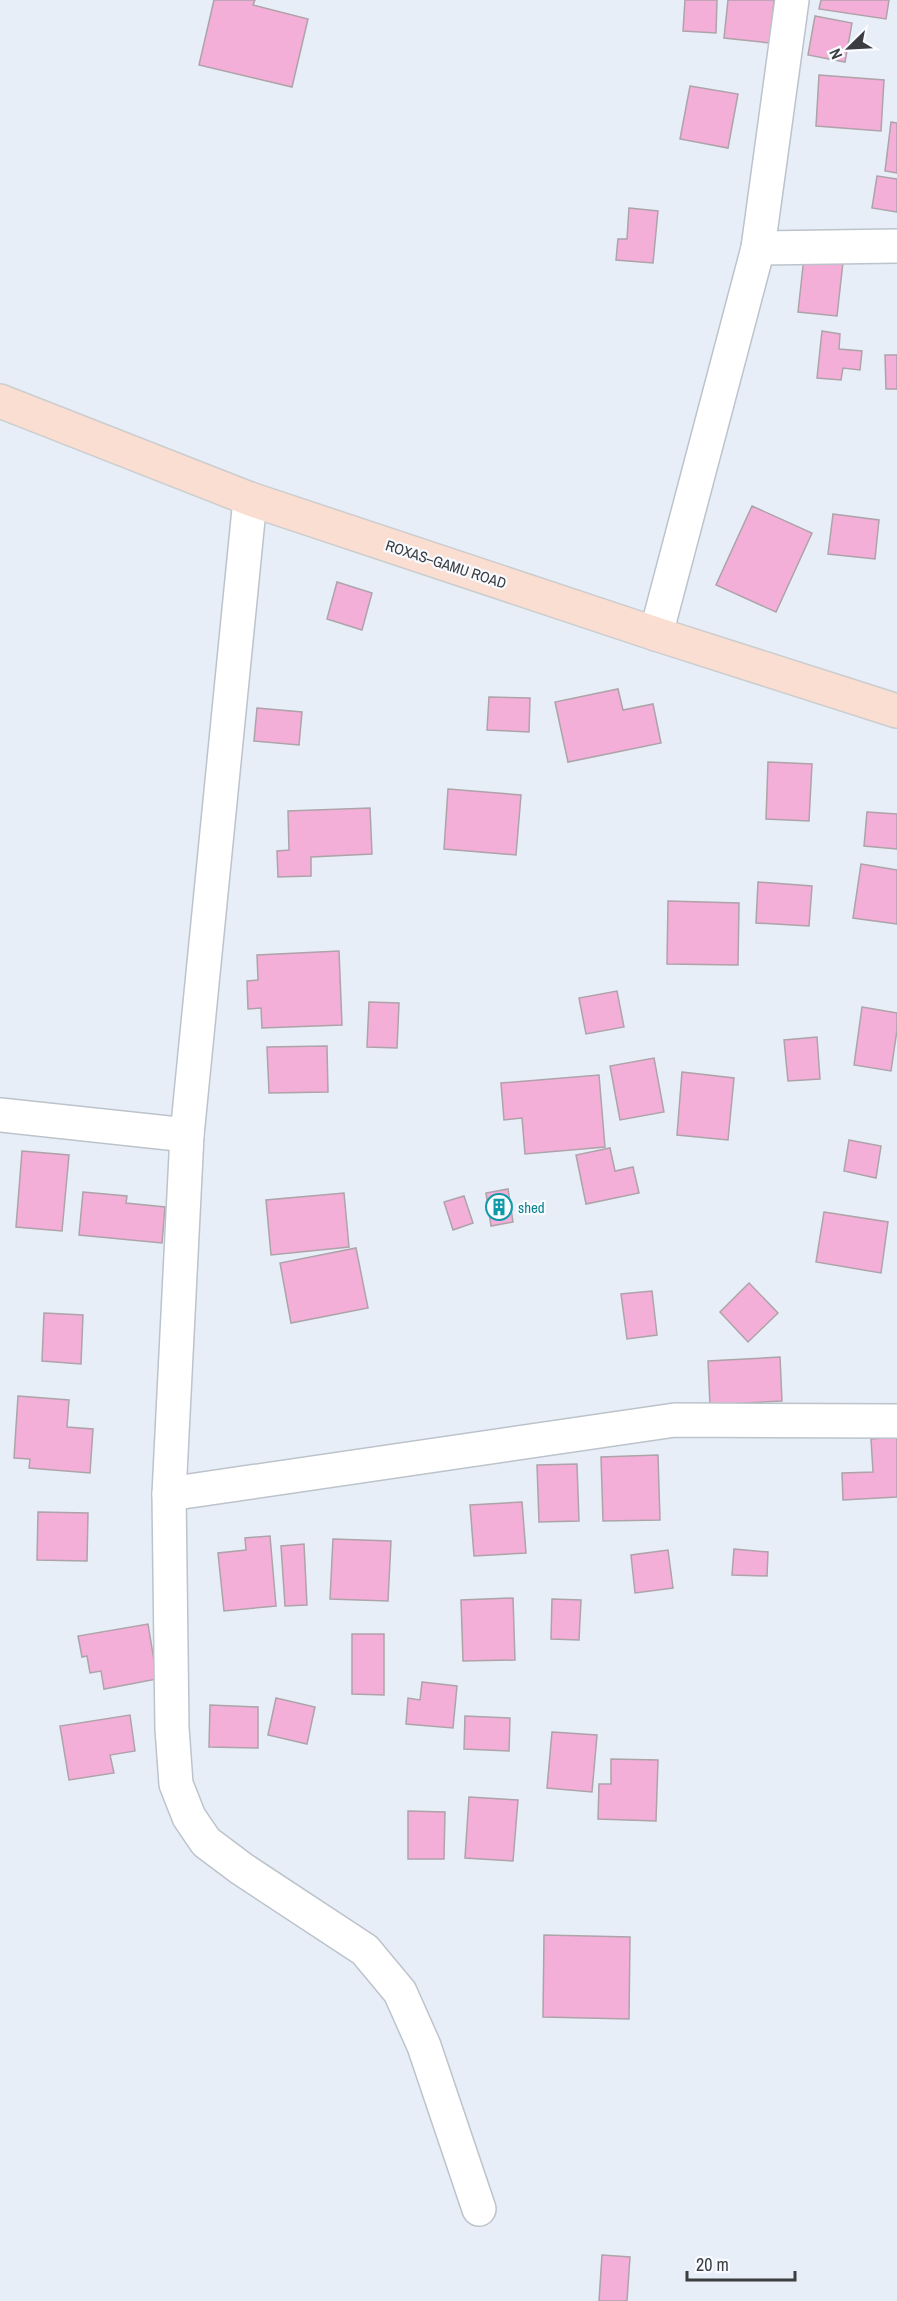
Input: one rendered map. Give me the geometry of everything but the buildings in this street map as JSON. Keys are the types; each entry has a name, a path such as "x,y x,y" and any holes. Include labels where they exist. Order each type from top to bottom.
{"main road":[{"name":"ROXAS–GAMU ROAD","path":"0,402 250,499 656,634 897,711"}],"street":[{"path":"656,634 758,248 792,0"},
{"path":"758,248 897,246"},
{"path":"250,499 187,1135 170,1494 172,1728 176,1784 189,1817 206,1842 242,1869 365,1950 400,1992 424,2046 480,2209"},
{"path":"0,1115 187,1135"},
{"path":"170,1494 675,1420 897,1421"}],"place":[{"name":"shed","path":"499,1207"}]}
